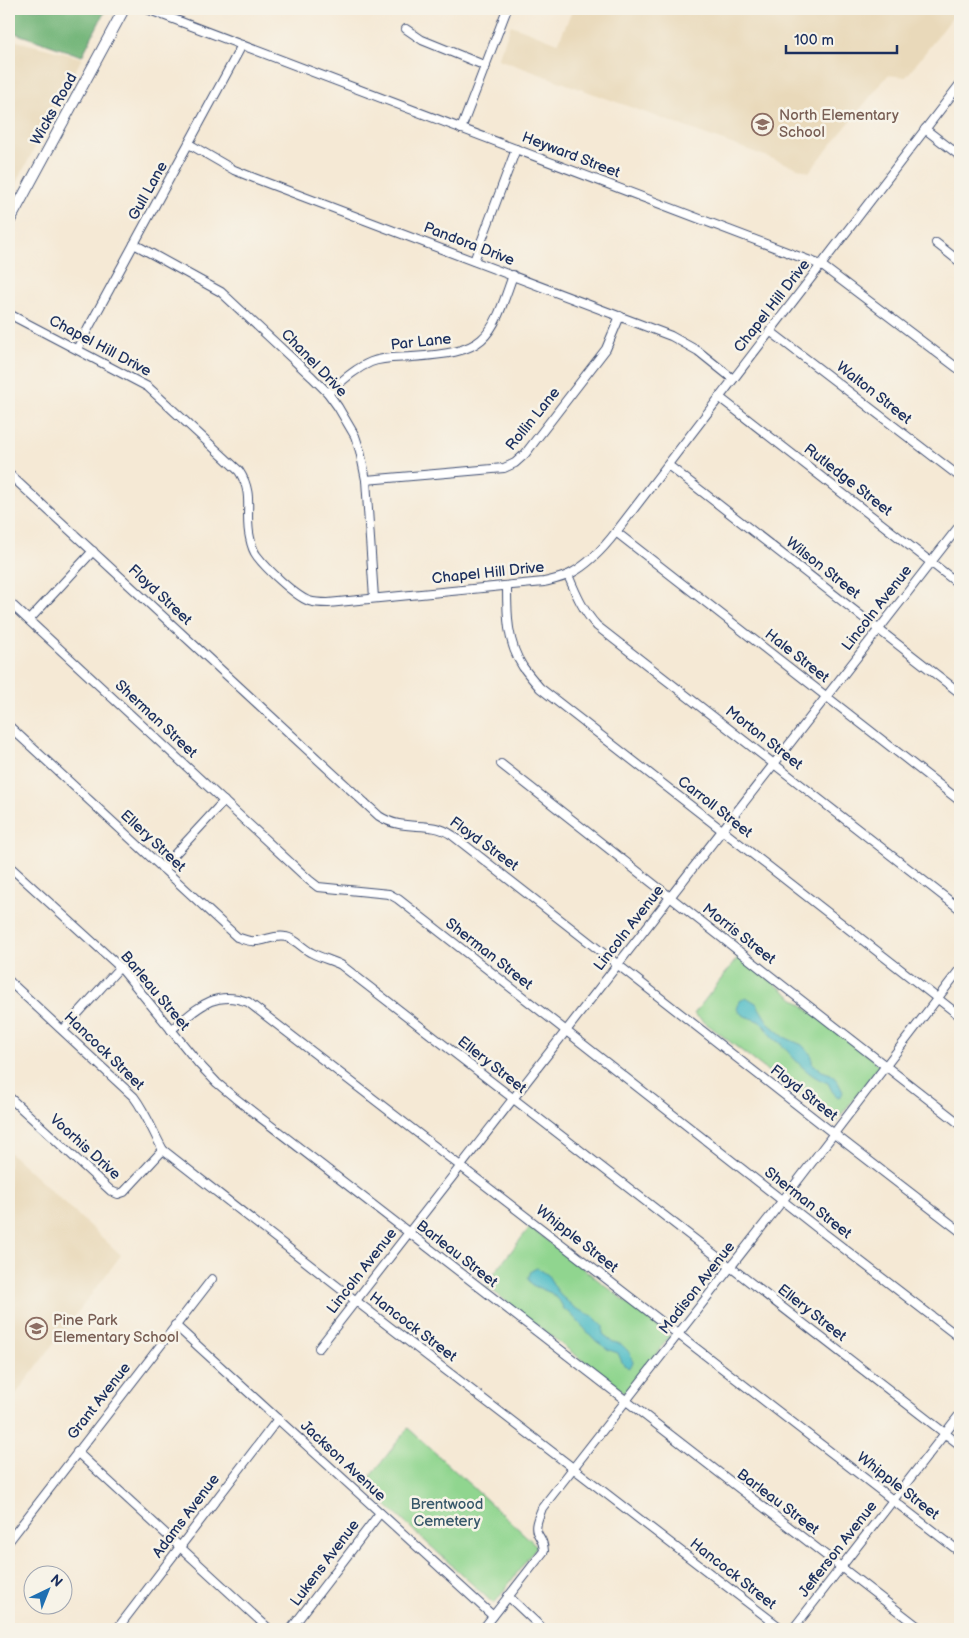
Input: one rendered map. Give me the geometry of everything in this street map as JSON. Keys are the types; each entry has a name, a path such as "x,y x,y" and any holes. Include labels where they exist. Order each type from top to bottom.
{"main road":[{"name":"Wicks Road","path":"9,222 124,9"}],"street":[{"name":"Heyward Street","path":"148,9 822,265 960,370"},
{"path":"461,129 507,9"},
{"path":"406,29 422,40 486,66"},
{"name":"Gull Lane","path":"77,349 242,46"},
{"name":"Chapel Hill Drive","path":"9,314 148,386 239,471 246,482 248,491 249,537 255,554 300,597 311,602 328,603 544,582 568,575 583,567 598,554 960,84"},
{"path":"925,129 960,156"},
{"name":"Pandora Drive","path":"189,144 234,170 671,336 686,343 733,378"},
{"path":"474,261 516,149"},
{"path":"936,243 960,262"},
{"name":"Chanel Drive","path":"134,244 221,292 328,393 355,436 360,451 366,480 374,598"},
{"name":"Par Lane","path":"328,393 357,369 373,361 444,355 462,351 477,343 489,333 497,319 513,276"},
{"name":"Rollin Lane","path":"366,480 482,471 504,468 514,463 525,454 606,349 620,316"},
{"name":"Walton Street","path":"770,331 960,477"},
{"name":"Rutledge Street","path":"719,397 960,585"},
{"name":"Wilson Street","path":"668,465 960,693"},
{"name":"Floyd Street","path":"9,474 380,816 397,825 431,827 447,832 960,1231"},
{"name":"Lincoln Avenue","path":"319,1348 619,965 960,524"},
{"name":"Hale Street","path":"616,532 960,801"},
{"path":"29,620 93,551"},
{"name":"Morton Street","path":"568,575 579,601 597,626 960,908"},
{"name":"Carroll Street","path":"507,587 510,637 515,652 523,666 540,688 960,1016"},
{"name":"Sherman Street","path":"9,602 318,887 388,894 398,899 960,1338"},
{"name":"Ellery Street","path":"9,726 237,937 256,942 275,936 286,937 294,940 314,955 341,965 960,1446"},
{"name":"Morris Street","path":"501,764 960,1124"},
{"path":"162,868 224,801"},
{"name":"Barleau Street","path":"9,866 120,967 199,1064 234,1098 921,1629"},
{"path":"63,1030 120,967"},
{"name":"Madison Avenue","path":"483,1629 544,1551 543,1540 537,1531 537,1522 542,1508 783,1200 960,969"},
{"name":"Hancock Street","path":"9,981 134,1097 163,1150 782,1629"},
{"name":"Whipple Street","path":"171,1030 208,1002 222,997 236,997 248,1002 960,1552"},
{"name":"Voorhis Drive","path":"9,1097 111,1191 118,1194 124,1192 163,1150"},
{"name":"Grant Avenue","path":"9,1541 212,1279"},
{"name":"Jackson Avenue","path":"175,1326 493,1616"},
{"name":"Jefferson Avenue","path":"793,1629 960,1414"},
{"name":"Adams Avenue","path":"117,1629 278,1419"},
{"path":"77,1452 270,1629"},
{"name":"Lukens Avenue","path":"291,1629 380,1513"},
{"path":"508,1596 543,1629"}],"shaded area":[{"name":"North Elementary School","path":"573,9 959,9 906,77 888,75 809,172 498,59 511,25 558,43"},
{"path":"9,39 82,58 9,197"},
{"name":"Pine Park Elementary School","path":"9,1152 121,1255 9,1403"}],"green space":[{"path":"9,9 106,9 82,56 9,31"},
{"path":"739,956 880,1065 835,1123 694,1014"},
{"path":"530,1227 670,1336 626,1394 485,1285"},
{"name":"Brentwood Cemetery","path":"408,1428 537,1546 494,1604 364,1485"}],"water":[{"path":"746,997 756,1003 769,1024 784,1037 802,1045 812,1056 812,1063 822,1071 831,1074 843,1092 841,1096 837,1097 828,1083 814,1076 802,1066 773,1038 762,1024 739,1012 737,1009 740,1001"},
{"path":"537,1268 547,1274 560,1295 575,1308 593,1316 603,1326 603,1334 613,1342 621,1344 629,1352 633,1362 631,1366 628,1368 622,1362 618,1353 609,1350 596,1341 551,1293 532,1285 528,1279 531,1271"}],"place":[{"name":"North Elementary School","path":"763,124"},
{"name":"Pine Park Elementary School","path":"37,1329"}]}
